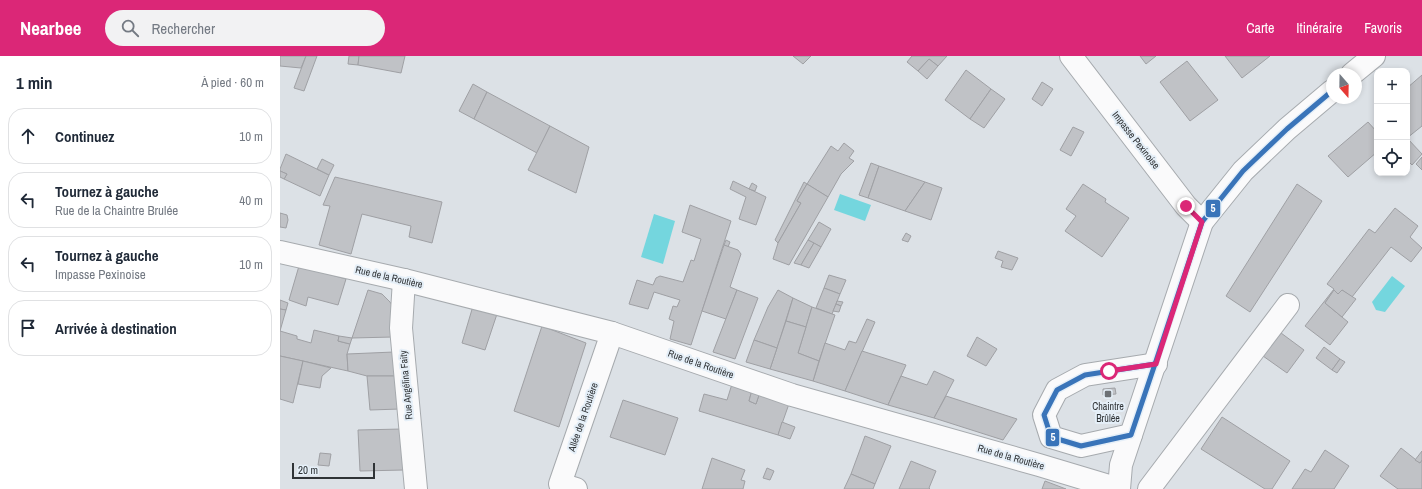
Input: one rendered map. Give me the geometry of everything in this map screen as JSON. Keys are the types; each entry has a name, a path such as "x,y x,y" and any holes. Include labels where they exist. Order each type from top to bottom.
{"street":[{"name":"Impasse Pexinoise","path":"1071,56 1186,206 1202,222"},
{"path":"1359,68 1374,56"},
{"path":"1119,489 1121,465 1156,364 1202,222 1243,171 1287,129 1326,96"},
{"name":"Rue de la Routière","path":"280,252 404,280 612,333 792,395 1039,464 1119,489"},
{"name":"Rue Angélina Faity","path":"404,280 401,328 416,489"},
{"path":"1149,489 1288,305"},
{"name":"Allée de la Routière","path":"576,489 560,484 612,333"},
{"path":"1131,434 1081,446 1051,437 1044,415 1056,390 1085,375 1156,364"}],"water":[{"path":"840,194 871,205 865,221 834,210"},
{"path":"654,214 675,221 663,264 641,257"},
{"path":"1392,276 1405,286 1385,312 1376,310 1372,302"}],"building":[{"path":"280,56 306,56 301,68 280,66"},
{"path":"306,56 317,56 304,91 294,88"},
{"path":"349,56 359,56 358,65 348,64"},
{"path":"359,56 405,56 401,73 358,65"},
{"path":"793,56 811,56 803,64"},
{"path":"912,56 947,56 938,66 929,59 918,71 907,62"},
{"path":"1140,56 1156,56 1146,64"},
{"path":"1225,56 1270,56 1242,78"},
{"path":"929,59 938,66 927,79 918,71"},
{"path":"1187,61 1218,100 1190,121 1160,82"},
{"path":"966,70 991,89 970,119 945,100"},
{"path":"1422,75 1422,126 1410,136 1410,104 1410,85"},
{"path":"1042,82 1053,89 1042,106 1032,99"},
{"path":"473,84 487,92 474,119 459,111"},
{"path":"991,89 1005,99 984,128 970,119"},
{"path":"487,92 550,126 537,153 474,119"},
{"path":"1368,122 1374,129 1374,155 1348,177 1328,156"},
{"path":"550,126 589,147 576,193 528,170"},
{"path":"1073,127 1084,132 1071,156 1060,150"},
{"path":"1410,141 1422,154 1412,165 1410,163"},
{"path":"844,143 854,151 849,158 854,161 841,174 828,197 807,184 831,146 838,151"},
{"path":"286,154 329,175 320,196 284,179 287,174 280,171 280,169"},
{"path":"1422,157 1422,170 1416,164"},
{"path":"322,159 334,165 329,175 317,169"},
{"path":"871,163 879,166 868,198 859,195"},
{"path":"879,166 925,182 905,211 868,198"},
{"path":"280,171 287,174 284,179 280,177"},
{"path":"335,177 442,202 432,243 409,237 411,226 362,214 351,254 319,245 330,206 323,205"},
{"path":"733,181 766,197 756,225 739,219 746,197 730,189"},
{"path":"804,182 807,184 797,201 801,203 778,243 775,240"},
{"path":"925,182 942,188 931,220 905,211"},
{"path":"752,183 757,186 755,191 749,189"},
{"path":"807,184 828,197 789,265 773,259 778,243 801,203 797,201"},
{"path":"1083,184 1106,199 1105,202 1129,218 1102,257 1065,231 1076,216 1066,209"},
{"path":"1297,184 1322,201 1250,312 1226,296"},
{"path":"690,205 731,221 691,345 670,339 674,321 669,319 673,306 677,307 680,300 654,292 648,309 629,304 637,280 653,285 656,278 660,276 683,282 691,260 694,261 701,239 682,232"},
{"path":"1395,208 1418,226 1410,237 1422,248 1411,262 1391,247 1352,297 1342,290 1338,294 1334,290 1325,303 1348,322 1330,345 1305,326 1334,289 1327,284 1369,229 1375,233"},
{"path":"280,213 287,215 288,220 286,228 280,227"},
{"path":"819,222 831,229 821,247 808,240"},
{"path":"906,233 911,236 908,242 902,240"},
{"path":"726,240 730,242 728,247 724,245"},
{"path":"808,240 814,243 801,265 794,263"},
{"path":"814,243 821,247 809,268 801,265"},
{"path":"724,245 738,250 741,254 730,287 737,290 726,319 702,311"},
{"path":"998,251 1018,258 1012,270 1001,267 1003,261 995,258"},
{"path":"299,266 346,279 338,305 308,297 306,306 289,300"},
{"path":"829,275 846,280 840,294 824,288"},
{"path":"824,288 840,294 832,314 816,308"},
{"path":"368,290 382,294 393,307 393,337 352,338"},
{"path":"737,290 758,298 735,359 713,352"},
{"path":"778,290 793,298 777,348 754,340 768,307"},
{"path":"1334,290 1338,294 1342,290 1356,299 1342,317 1325,303"},
{"path":"793,298 812,307 806,327 786,321"},
{"path":"280,300 288,303 286,310 280,309"},
{"path":"837,301 843,302 841,306 836,304"},
{"path":"836,304 841,306 839,312 833,311"},
{"path":"473,306 497,314 485,350 462,343"},
{"path":"812,307 835,315 819,361 798,353"},
{"path":"280,309 286,310 280,331"},
{"path":"867,319 875,322 845,391 813,381 825,343 845,350 849,341 856,343"},
{"path":"786,321 806,327 798,353 819,361 813,381 770,369"},
{"path":"542,326 586,343 559,427 514,411"},
{"path":"314,330 339,336 338,341 350,344 347,354 348,371 280,356 280,331 297,336 297,339 311,343"},
{"path":"1281,333 1304,350 1287,373 1263,356"},
{"path":"339,336 352,338 350,344 338,341"},
{"path":"977,337 997,349 986,366 967,356"},
{"path":"754,340 777,348 770,369 746,362"},
{"path":"1324,347 1340,359 1332,370 1316,358"},
{"path":"862,351 906,365 888,405 845,391"},
{"path":"394,352 396,376 367,376 348,371 347,354"},
{"path":"280,356 303,361 293,403 280,399"},
{"path":"1340,359 1345,362 1337,373 1332,370"},
{"path":"303,361 331,368 322,376 320,388 298,384"},
{"path":"934,371 954,380 934,418 888,405 901,376 927,385"},
{"path":"367,376 396,376 400,409 370,410"},
{"path":"732,384 752,390 749,401 756,404 760,392 790,401 778,435 699,411 704,394 727,400"},
{"path":"1115,388 1116,394 1103,395 1103,389"},
{"path":"752,390 760,392 756,404 749,401"},
{"path":"946,396 1017,419 1003,440 934,418"},
{"path":"623,400 678,418 665,455 610,437"},
{"path":"1222,417 1290,461 1272,489 1265,489 1201,449"},
{"path":"782,422 795,427 790,439 778,435"},
{"path":"402,429 404,470 360,471 358,430"},
{"path":"865,436 891,446 875,484 851,474"},
{"path":"1401,448 1420,463 1422,460 1422,489 1398,489 1380,476"},
{"path":"1325,450 1349,466 1334,489 1292,489 1305,469 1311,472"},
{"path":"1422,451 1422,460 1420,463 1415,460"},
{"path":"320,453 331,454 329,466 318,465"},
{"path":"712,458 745,470 741,480 745,481 743,489 702,489"},
{"path":"911,461 936,471 929,488 930,489 899,489"},
{"path":"767,468 774,471 770,480 763,478"},
{"path":"851,474 875,484 873,489 844,489"},
{"path":"1045,481 1066,489 1042,489"}],"transit line":[{"name":"5","path":"1155,364 1202,222 1243,171 1287,129 1326,96"},
{"name":"5","path":"1155,364 1131,435 1081,446 1051,437 1044,415 1057,390 1085,375 1155,364"}],"place":[{"name":"Chaintre Brûlée","path":"1108,394"}],"route":[{"path":"1109,371 1156,364 1202,222 1186,206"}]}
